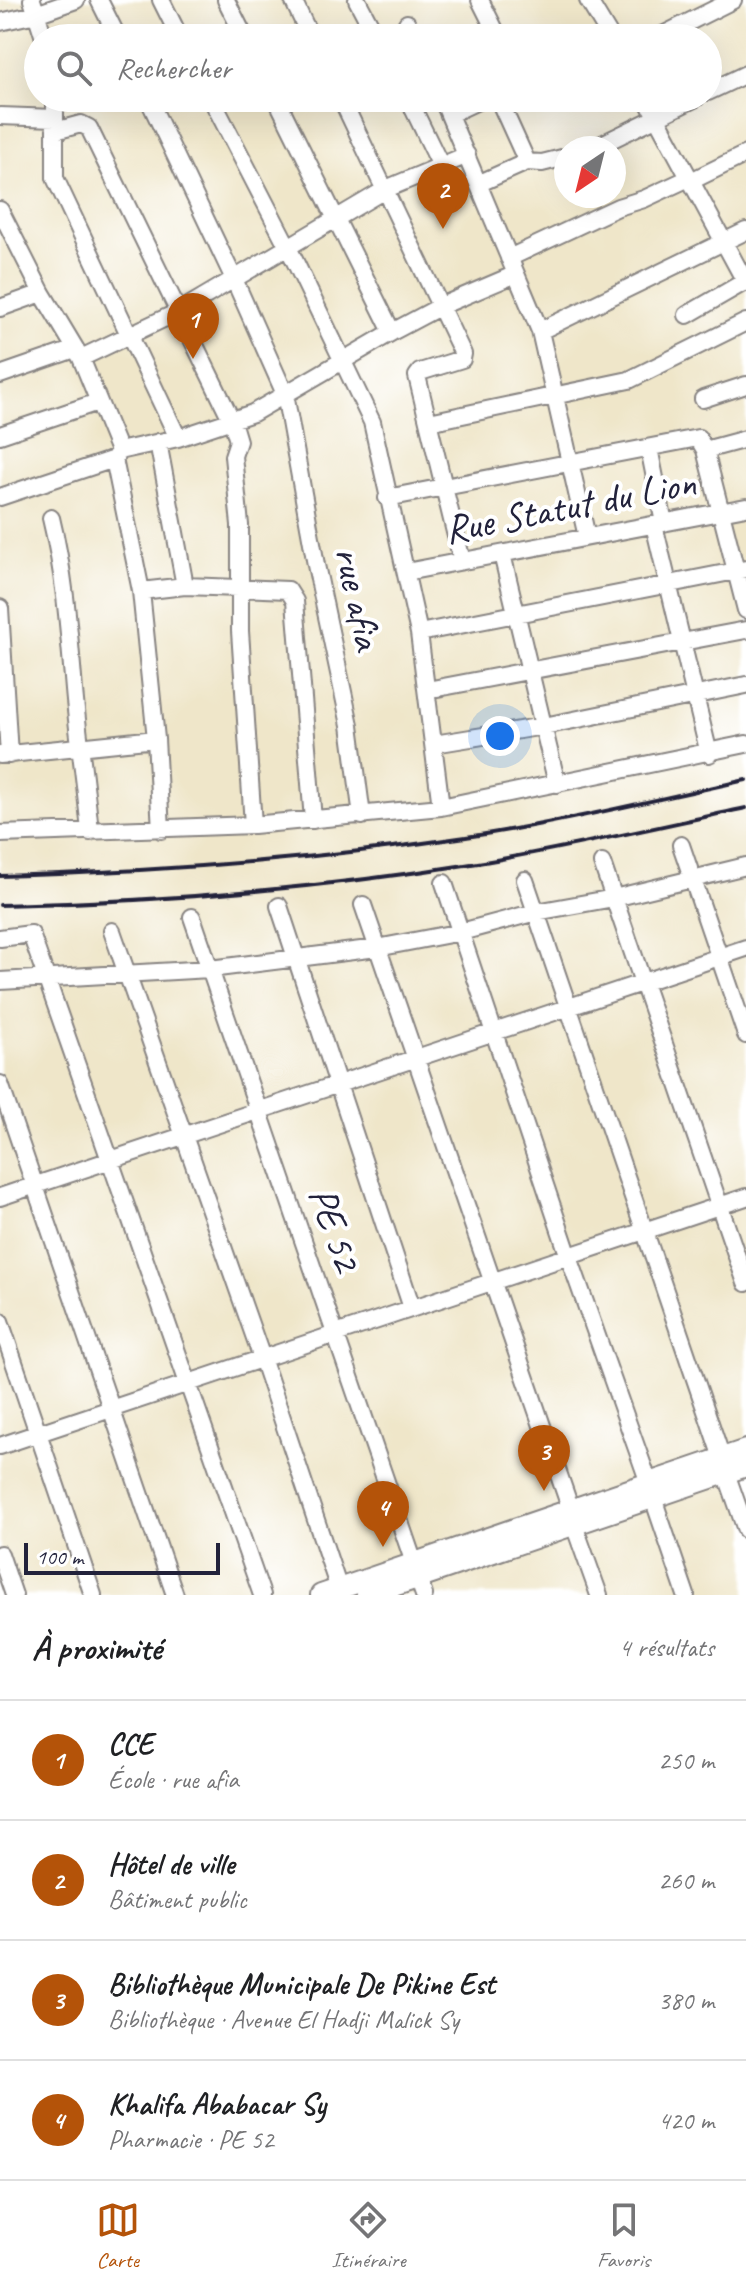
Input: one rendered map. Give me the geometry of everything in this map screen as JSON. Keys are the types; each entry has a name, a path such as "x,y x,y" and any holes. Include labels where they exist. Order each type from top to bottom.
{"street":[{"path":"0,22 34,7 76,0"},
{"path":"99,0 111,24"},
{"path":"161,0 173,24"},
{"path":"226,0 238,24"},
{"path":"293,0 304,24"},
{"path":"357,0 370,24"},
{"path":"480,0 492,24"},
{"path":"588,0 600,24"},
{"path":"685,24 733,0"},
{"path":"722,85 746,74"},
{"path":"55,112 55,178 178,438"},
{"name":"rue afia","path":"155,112 285,394 316,565 350,725 362,816"},
{"path":"218,112 288,247 372,422 419,633 441,807"},
{"path":"283,112 392,332"},
{"path":"348,112 463,357 418,373 462,561"},
{"path":"415,112 441,166"},
{"path":"454,112 450,114 540,331 587,537"},
{"path":"504,112 527,162"},
{"path":"654,112 746,282 687,315"},
{"path":"618,136 667,112"},
{"path":"0,116 55,125 81,124 89,128 232,421 238,441 233,456 240,525 240,631 253,825"},
{"path":"0,497 116,455 253,413 618,207 644,199 746,154"},
{"path":"0,375 129,337 180,311 386,189 467,155"},
{"path":"480,183 527,162 554,160"},
{"path":"0,210 5,234 78,354 116,455 141,591 156,739 161,830"},
{"path":"540,331 746,231"},
{"path":"0,308 42,293"},
{"path":"429,422 555,397 644,374 746,322"},
{"path":"703,399 746,385"},
{"path":"0,435 98,402"},
{"path":"387,498 698,438 705,450 720,512 742,570 746,610"},
{"path":"705,450 746,439"},
{"path":"158,442 185,586"},
{"path":"649,448 669,585 709,754"},
{"name":"Rue Statut du Lion","path":"406,572 746,507"},
{"path":"51,518 70,625 74,692 90,832"},
{"path":"502,554 557,784"},
{"path":"419,633 742,570"},
{"path":"141,591 185,586 288,590 295,601 313,820"},
{"path":"0,608 5,755 156,739"},
{"path":"427,690 746,630"},
{"path":"434,744 544,726 746,685"},
{"path":"0,834 253,825 441,807 746,744"},
{"path":"681,845 746,1035"},
{"path":"602,863 746,1283"},
{"path":"0,981 210,969 377,948 461,932 536,912 614,898 746,866"},
{"path":"525,880 644,1231 732,1466 746,1530"},
{"path":"444,883 686,1595"},
{"path":"363,905 599,1595"},
{"path":"279,906 412,1308"},
{"name":"PE 52","path":"192,917 418,1579"},
{"path":"112,931 262,1358 330,1592 418,1579"},
{"path":"0,938 31,934 262,1595"},
{"path":"0,1197 746,948"},
{"path":"0,1084 175,1595"},
{"path":"0,1446 746,1197"},
{"path":"0,1321 93,1595"},
{"path":"367,1595 418,1579 572,1517 732,1466 746,1450"},
{"path":"0,1554 14,1595"}],"railway":[{"path":"0,876 233,864 408,845 536,825 746,780"},
{"path":"0,905 179,897 360,880 512,857 746,808"}],"place":[{"name":"Hôtel de ville","path":"443,229"},
{"name":"CCE","path":"193,359"},
{"name":"Bibliothèque Municipale De Pikine Est","path":"544,1491"},
{"name":"Khalifa Ababacar Sy","path":"383,1547"}]}
